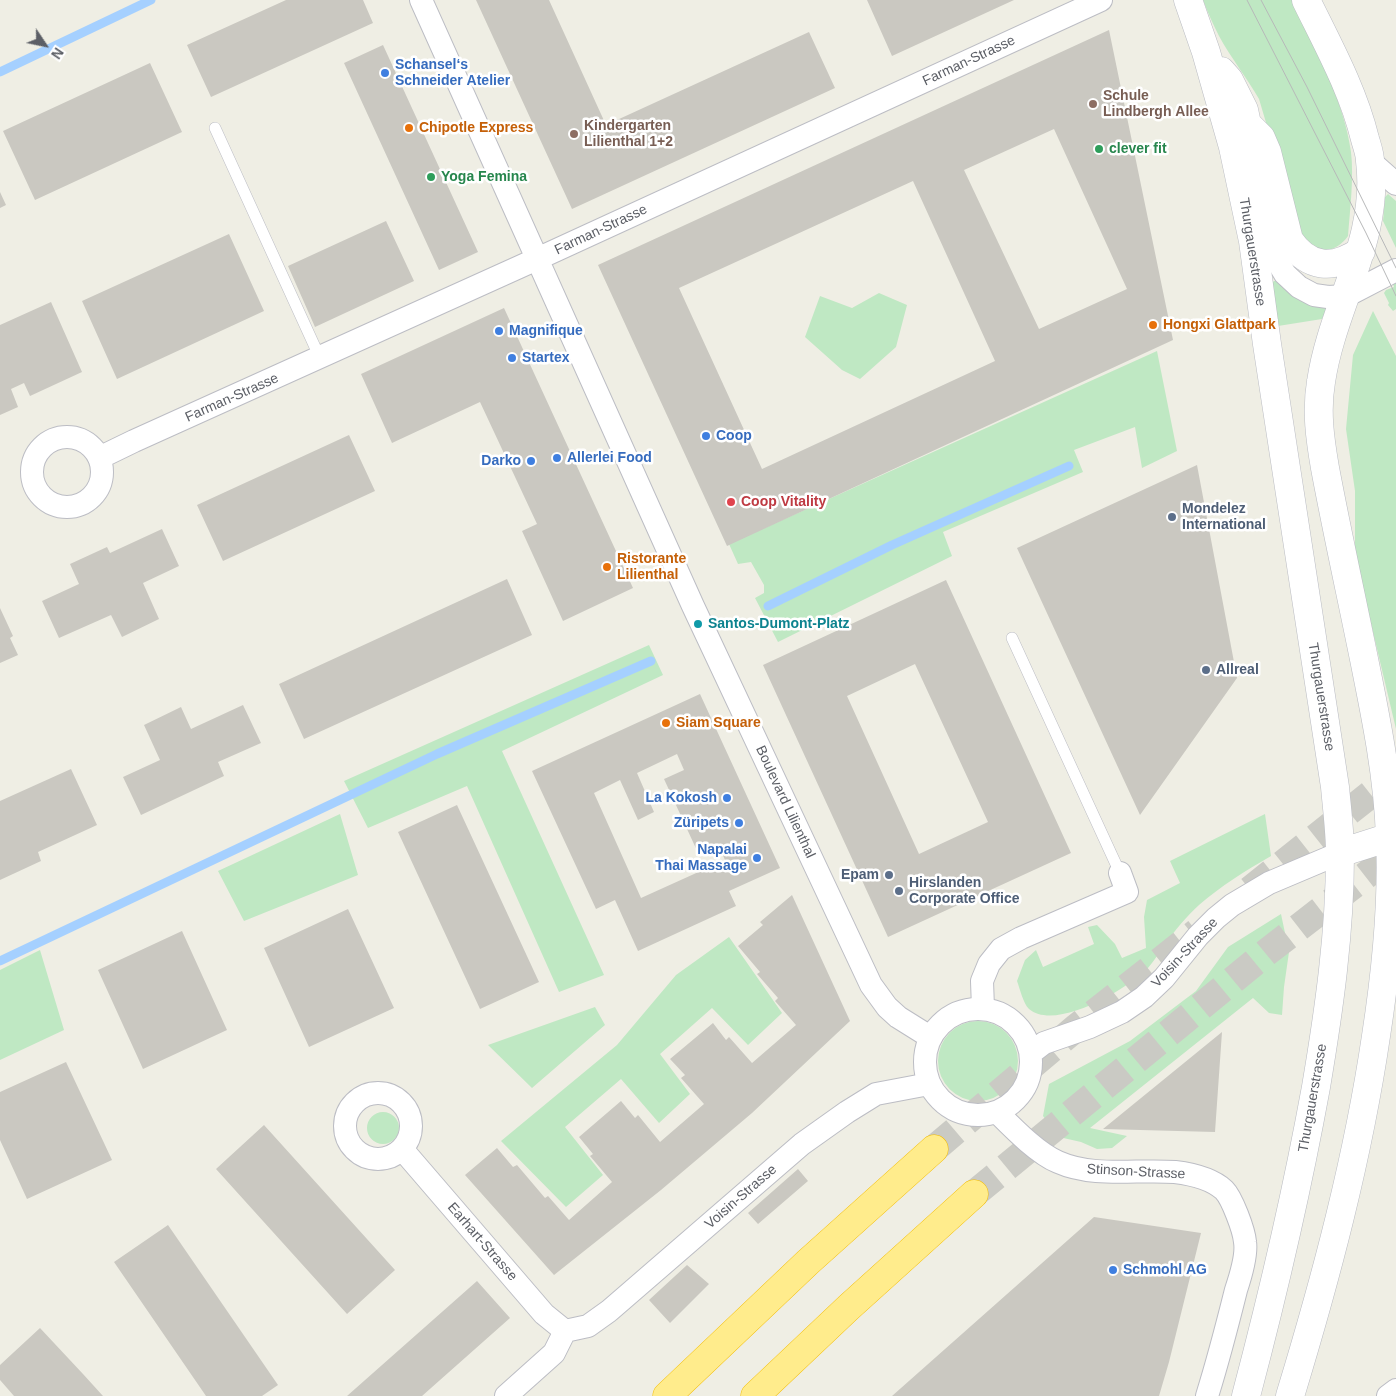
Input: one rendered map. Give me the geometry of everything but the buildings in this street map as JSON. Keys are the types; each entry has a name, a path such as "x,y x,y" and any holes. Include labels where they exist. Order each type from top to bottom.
{"highway":[{"path":"667,1396 808,1262 934,1149"},
{"path":"755,1396 849,1307 974,1194"}],"main road":[{"name":"Thurgauerstrasse","path":"1188,0 1206,52 1233,147 1253,241 1335,786 1340,853 1338,925 1332,981 1310,1121 1279,1266 1246,1396"},
{"path":"1290,1396 1340,1220 1366,1093 1384,977 1393,836 1377,722 1324,468 1319,432 1321,381 1330,342 1366,233 1371,204 1370,161 1361,124 1349,90 1306,0"},
{"path":"1206,52 1228,80 1244,110 1246,124 1261,138 1267,152 1289,240 1295,248 1301,255 1319,264 1337,263 1350,259 1361,251"},
{"path":"1340,853 1393,836"}],"street":[{"name":"Boulevard Lilienthal","path":"421,0 693,606 871,985 887,1007 898,1017 930,1037"},
{"name":"Farman-Strasse","path":"99,458 1101,0"},
{"name":"Thurgauerstrasse","path":"1246,124 1276,259 1285,274 1298,286 1314,295 1328,297 1346,296"},
{"path":"1370,161 1396,184"},
{"path":"1346,296 1396,270"},
{"name":"Voisin-Strasse","path":"1031,1053 1044,1043 1090,1027 1122,1012 1144,997 1164,978 1198,936 1232,905 1270,883 1340,853"},
{"path":"983,1008 982,981 989,964 1001,949 1021,938 1127,892 1120,873"},
{"path":"983,1008 1000,1012 1014,1022 1025,1036 1031,1053 1030,1071 1024,1088 1013,1103 997,1112 977,1115 957,1111 940,1100 929,1084 925,1068 925,1053 930,1037 943,1021 962,1010 983,1008"},
{"name":"Voisin-Strasse","path":"565,1330 588,1326 609,1311 802,1144 847,1112 876,1094 929,1084"},
{"name":"Stinson-Strasse","path":"997,1112 1038,1150 1057,1162 1084,1171 1176,1172 1206,1178 1224,1190 1238,1215 1246,1243 1242,1269 1207,1396"},
{"name":"Earhart-Strasse","path":"402,1150 544,1314 565,1330"},
{"path":"506,1396 554,1353 565,1330"},
{"path":"1388,1396 1396,1390"}],"lane":[{"path":"215,128 320,358"},
{"path":"1012,638 1120,873"}],"green space":[{"path":"1203,0 1292,0 1328,74 1342,113 1351,152 1352,183 1348,236 1335,248 1326,250 1316,249 1300,237 1259,99 1219,36"},
{"path":"1388,194 1396,201 1396,248 1383,221 1385,197"},
{"path":"1277,281 1297,298 1328,306 1322,319 1278,326 1272,283"},
{"path":"1396,282 1396,309 1393,311 1388,305 1389,303 1384,293 1386,290 1394,287 1393,284"},
{"path":"879,293 907,305 896,347 860,379 842,370 805,337 820,296 852,308"},
{"path":"1373,311 1396,356 1396,729 1355,556 1355,491 1346,429 1353,355"},
{"path":"1157,351 1177,451 1142,468 1135,427 1074,450 1083,472 943,532 952,556 778,642 755,598 764,593 764,585 751,562 738,564 729,544"},
{"path":"649,645 663,675 502,751 604,975 559,992 467,786 368,828 344,781"},
{"path":"340,814 358,875 244,921 218,871"},
{"path":"1265,814 1271,856 1216,891 1199,905 1177,928 1148,968 1139,976 1109,996 1092,1005 1074,1011 1056,1015 1041,1015 1029,1009 1023,1000 1017,981 1025,960 1036,950 1043,967 1094,944 1088,927 1097,925 1115,944 1122,958 1146,948 1144,917 1147,900 1180,883 1170,861"},
{"path":"1281,914 1289,952 1282,1015 1269,1013 1253,998 1090,1128 1127,1136 1112,1148 1097,1149 1081,1142 1059,1137 1043,1116 1049,1084 1130,1041 1196,991 1228,947"},
{"path":"729,937 782,1013 748,1045 712,1008 660,1054 690,1094 659,1123 621,1079 565,1127 603,1175 566,1207 501,1141 617,1045 676,975"},
{"path":"40,950 64,1030 0,1060 0,970"},
{"path":"595,1007 605,1025 532,1088 488,1045"},
{"path":"978,1021 993,1024 1006,1033 1015,1046 1018,1061 1015,1076 1006,1089 993,1098 978,1101 963,1098 950,1089 941,1076 938,1061 941,1046 950,1033 963,1024"},
{"path":"383,1112 394,1117 399,1128 394,1139 383,1144 372,1139 367,1128 372,1117"}],"waterway":[{"path":"0,72 151,0"},
{"path":"768,606 892,545 1069,466"},
{"path":"0,961 437,754 651,661"}],"tunnel":[{"path":"1250,890 1396,774"},
{"path":"974,1194 1267,952 1396,852"},
{"path":"934,1149 1077,1027 1197,932"}],"tram line":[{"path":"1247,0 1366,233 1396,296"},
{"path":"1261,0 1307,87 1396,268"}],"place":[{"name":"Schansel‘s Schneider Atelier","path":"385,73"},
{"name":"Schule Lindbergh Allee","path":"1093,104"},
{"name":"Chipotle Express","path":"409,128"},
{"name":"Kindergarten Lilienthal 1+2","path":"574,134"},
{"name":"clever fit","path":"1099,149"},
{"name":"Yoga Femina","path":"431,177"},
{"name":"Hongxi Glattpark","path":"1153,325"},
{"name":"Magnifique","path":"499,331"},
{"name":"Startex","path":"512,358"},
{"name":"Coop","path":"706,436"},
{"name":"Allerlei Food","path":"557,458"},
{"name":"Darko","path":"531,461"},
{"name":"Coop Vitality","path":"731,502"},
{"name":"Mondelez International","path":"1172,517"},
{"name":"Ristorante Lilienthal","path":"607,567"},
{"name":"Santos-Dumont-Platz","path":"698,624"},
{"name":"Allreal","path":"1206,670"},
{"name":"Siam Square","path":"666,723"},
{"name":"La Kokosh","path":"727,798"},
{"name":"Züripets","path":"739,823"},
{"name":"Napalai Thai Massage","path":"757,858"},
{"name":"Epam","path":"889,875"},
{"name":"Hirslanden Corporate Office","path":"899,891"},
{"name":"Schmohl AG","path":"1113,1270"}]}
